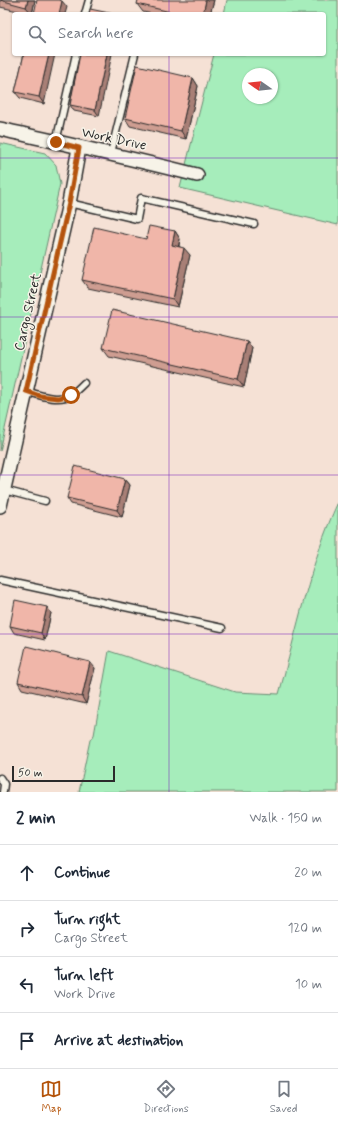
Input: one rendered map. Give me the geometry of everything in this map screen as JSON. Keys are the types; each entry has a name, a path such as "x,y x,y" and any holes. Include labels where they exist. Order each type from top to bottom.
{"street":[{"name":"Work Drive","path":"0,129 79,148 110,153 197,175"},
{"name":"Cargo Street","path":"0,506 69,203 79,148"}],"lane":[{"path":"86,12 89,0"},
{"path":"56,142 76,56"},
{"path":"110,153 134,56"},
{"path":"69,203 137,219 141,198 254,224"},
{"path":"26,391 40,396 58,398 71,395 84,383"},
{"path":"4,490 45,501"},
{"path":"0,580 222,628"},
{"path":"0,778 4,784 3,792"}],"green space":[{"path":"227,0 338,0 338,225 180,188 213,56 326,56 326,12 224,12"},
{"path":"0,143 45,153 56,165 60,184 0,451"},
{"path":"338,502 338,792 79,792 90,740 94,735 109,651 235,692 279,694 312,573 328,525"}],"building":[{"path":"0,0 28,0 26,7"},
{"path":"37,0 62,1 59,12 34,12"},
{"path":"138,0 206,0 203,12 171,12 137,4"},
{"path":"90,9 104,12 89,12"},
{"path":"24,56 49,56 39,97 15,92"},
{"path":"80,56 107,56 95,110 70,105"},
{"path":"137,65 193,78 181,131 125,118"},
{"path":"149,226 175,231 172,245 184,248 173,299 82,280 94,227 146,239"},
{"path":"112,310 247,341 238,379 103,348"},
{"path":"75,466 125,479 117,510 67,498"},
{"path":"15,600 47,607 41,633 10,626"},
{"path":"26,646 90,662 82,697 18,682"}],"route":[{"path":"56,142 79,148 69,203 26,391 40,396 58,398 71,395"}]}
